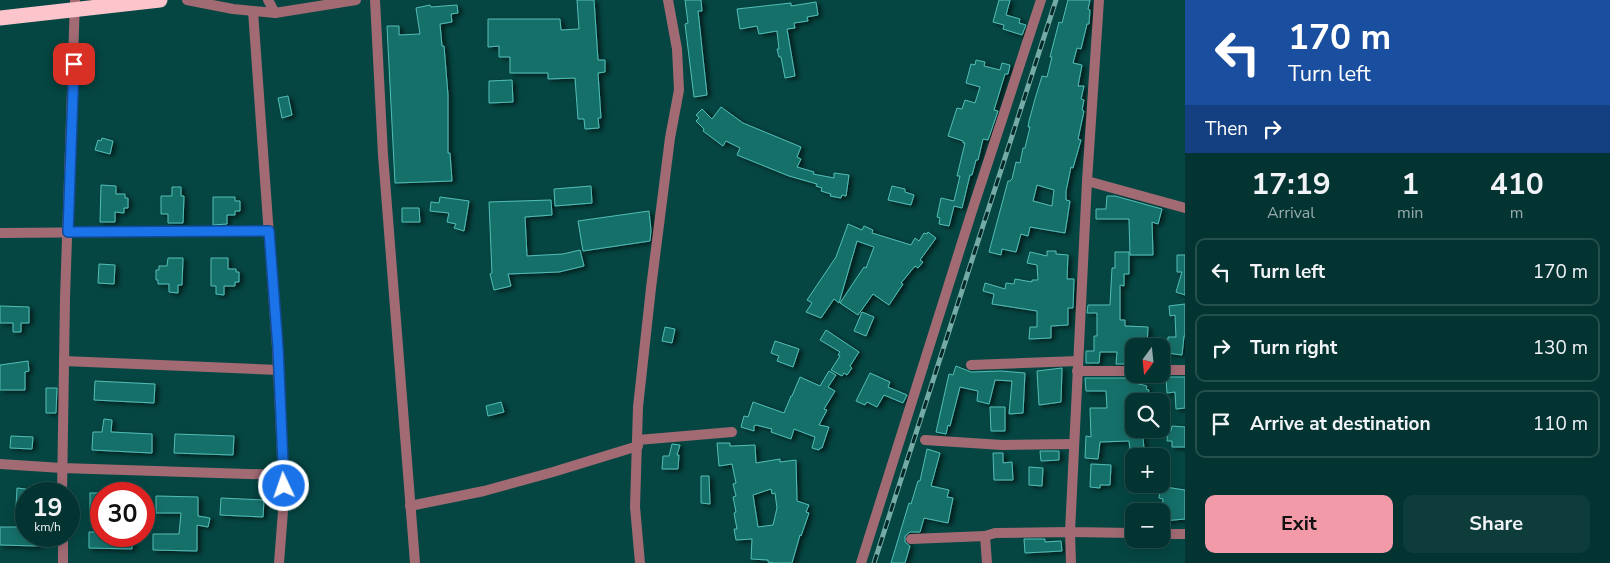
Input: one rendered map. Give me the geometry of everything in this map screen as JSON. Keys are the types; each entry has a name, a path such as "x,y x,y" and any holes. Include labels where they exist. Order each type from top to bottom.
{"highway":[{"path":"0,18 75,4 160,0"}],"street":[{"path":"187,0 233,9 276,13 356,0"},
{"path":"268,0 276,13"},
{"path":"375,0 383,155 415,563"},
{"path":"640,563 635,507 638,407 670,138 679,90 677,49 668,0"},
{"path":"861,563 973,205 1041,0"},
{"path":"1071,563 1070,532 1087,181 1099,0"},
{"path":"62,482 75,4"},
{"path":"253,11 278,370 283,475 284,498 279,563"},
{"path":"1087,181 1185,208"},
{"path":"0,233 269,231"},
{"path":"64,360 278,370"},
{"path":"971,364 1078,366 1125,369"},
{"path":"1170,370 1185,370"},
{"path":"410,506 484,491 553,472 638,443 732,432"},
{"path":"925,440 1002,445 1074,444"},
{"path":"0,464 62,468 283,475"},
{"path":"911,539 985,536 994,533 1125,533"},
{"path":"1170,534 1185,534"},
{"path":"985,536 987,563"},
{"path":"62,547 63,563"}],"building":[{"path":"577,0 594,0 598,60 605,60 605,72 598,73 601,118 598,118 599,128 585,129 584,119 578,119 575,78 548,79 548,73 510,73 510,57 499,57 499,46 488,47 488,19 560,19 561,30 579,29"},
{"path":"685,0 701,0 702,11 698,11 707,95 694,97 685,24 688,23"},
{"path":"999,0 1010,0 1006,15 1020,19 1019,23 1026,25 1022,35 1003,29 1004,25 993,22"},
{"path":"1068,0 1090,0 1088,9 1090,10 1089,24 1087,24 1081,49 1077,48 1073,63 1082,65 1078,86 1084,86 1081,99 1084,100 1082,110 1084,111 1078,139 1081,140 1073,168 1071,167 1066,191 1066,200 1070,201 1065,233 1030,227 1028,236 1021,234 1016,252 1002,249 1001,255 989,252 1008,181 1012,179 1016,162 1020,163 1030,127 1028,127 1029,121 1035,99 1042,76 1047,77 1059,22 1062,23","holes":["1037,185 1054,190 1052,206 1033,201"]},
{"path":"816,2 818,15 807,17 808,21 794,23 795,28 787,29 795,76 785,78 781,57 779,57 777,49 779,49 777,31 759,34 757,26 740,29 737,9 791,3 791,6"},
{"path":"430,5 431,7 457,5 458,13 451,14 452,22 440,24 442,46 444,46 448,95 448,153 450,153 452,181 395,183 387,26 399,26 399,35 420,34 416,8"},
{"path":"976,60 985,62 984,66 1000,70 1002,63 1010,65 1008,74 1005,74 994,110 998,111 988,140 983,139 978,160 976,160 972,175 970,175 962,208 954,206 949,226 939,224 940,218 937,217 941,198 954,201 960,176 957,176 965,143 948,136 957,108 962,109 965,100 975,103 980,87 966,83 971,64 975,65"},
{"path":"512,80 513,102 489,103 489,81"},
{"path":"288,96 292,115 282,118 278,98"},
{"path":"721,107 743,123 801,147 797,157 801,159 797,167 814,172 813,174 834,178 834,173 849,175 846,196 842,195 841,198 830,196 831,194 821,191 822,188 816,186 817,184 789,176 737,155 740,148 726,141 723,146 703,131 704,129 696,121 699,118 696,115 702,109 712,119"},
{"path":"102,138 113,141 110,154 95,150 98,140 101,141"},
{"path":"101,185 116,186 116,194 125,194 125,198 128,198 128,208 124,208 124,213 115,212 115,222 100,222"},
{"path":"591,186 592,203 555,206 554,189"},
{"path":"892,186 905,189 905,192 914,195 911,205 888,200"},
{"path":"172,187 181,187 181,196 184,196 183,223 168,223 168,214 161,214 161,196 172,196"},
{"path":"1107,196 1115,196 1162,209 1158,224 1152,222 1153,255 1130,255 1129,219 1096,219 1096,209 1106,209"},
{"path":"213,197 235,197 235,201 240,201 240,211 235,211 235,215 227,215 227,224 213,225"},
{"path":"440,197 469,201 464,231 454,228 456,224 447,222 449,213 430,211 431,202 439,203"},
{"path":"551,200 552,215 525,217 527,256 563,254 580,250 584,266 559,272 508,274 511,286 494,290 490,274 492,273 489,202"},
{"path":"402,208 419,208 420,222 402,222"},
{"path":"649,211 650,241 583,251 578,221"},
{"path":"848,224 862,230 864,226 873,230 872,233 911,245 915,238 919,241 924,233 927,234 928,232 936,238 920,260 923,262 918,268 915,266 901,283 903,284 889,305 873,294 858,315 840,303 864,267 866,268 874,247 857,241 839,303 834,299 821,318 806,312 812,303 807,300 836,257"},
{"path":"1047,251 1056,251 1056,254 1068,255 1067,279 1074,279 1073,308 1068,308 1068,325 1051,326 1051,338 1029,339 1030,327 1037,327 1037,311 992,304 994,294 983,291 985,283 1005,289 1006,283 1014,284 1015,279 1032,282 1032,280 1038,280 1037,265 1027,263 1030,252 1047,256"},
{"path":"1115,252 1129,252 1129,274 1124,274 1124,286 1120,285 1120,320 1125,320 1125,326 1148,327 1147,338 1125,338 1125,364 1116,364 1117,352 1100,352 1099,363 1086,363 1086,351 1094,351 1094,336 1097,336 1097,313 1087,313 1088,305 1110,305 1112,268 1115,268"},
{"path":"1177,255 1185,255 1185,295 1176,292 1182,272 1177,272"},
{"path":"168,258 183,258 182,285 178,285 178,293 169,292 169,284 158,284 158,280 156,280 156,270 159,270 159,266 167,266"},
{"path":"211,258 228,258 228,269 236,269 236,272 239,272 239,282 235,282 235,286 224,286 224,295 216,294 216,286 211,286"},
{"path":"99,264 115,265 114,284 98,283"},
{"path":"1185,304 1185,336 1182,355 1170,353 1170,338 1168,337 1176,337 1175,315 1170,316 1169,306"},
{"path":"0,306 29,307 29,323 21,323 21,332 13,332 13,323 0,323"},
{"path":"862,312 874,317 866,336 854,331"},
{"path":"665,327 675,329 672,343 662,341"},
{"path":"826,330 859,352 850,366 852,368 847,375 844,373 842,376 831,370 840,356 838,355 840,352 820,340"},
{"path":"775,341 799,349 793,367 777,361 779,356 771,353"},
{"path":"28,361 29,371 25,372 25,390 0,390 0,365"},
{"path":"956,366 971,372 1001,371 1025,373 1023,413 1009,414 1012,381 995,380 989,404 977,401 978,391 960,387 950,426 948,425 946,434 936,432 949,374 953,375"},
{"path":"1062,368 1061,402 1039,405 1037,371"},
{"path":"829,371 836,375 828,387 835,391 824,409 827,410 819,425 829,427 822,448 819,450 812,448 815,437 794,429 791,439 771,432 772,429 756,425 754,426 754,431 741,427 744,416 748,417 753,402 784,413 800,377 820,386"},
{"path":"870,373 890,382 888,387 907,395 903,403 884,395 877,407 867,402 865,405 856,401"},
{"path":"1170,377 1185,377 1185,408 1176,409 1175,392 1167,393 1166,383 1170,383"},
{"path":"1085,378 1125,378 1125,383 1147,386 1146,389 1149,390 1148,393 1125,393 1125,438 1143,438 1144,448 1130,448 1129,441 1100,442 1098,459 1085,458 1086,436 1091,437 1090,408 1107,408 1106,391 1086,391"},
{"path":"95,381 155,384 154,403 94,400"},
{"path":"46,388 57,388 56,413 46,413"},
{"path":"501,402 504,412 488,416 486,406"},
{"path":"990,407 1005,407 1005,431 991,431"},
{"path":"104,419 112,420 111,432 152,434 152,453 92,450 93,432 102,432"},
{"path":"1172,426 1185,427 1185,447 1172,447 1172,441 1167,441 1167,438 1170,438"},
{"path":"175,434 234,436 233,455 174,453"},
{"path":"11,436 33,437 32,449 10,448"},
{"path":"717,443 730,443 730,446 755,445 756,463 780,459 780,462 796,460 797,501 809,505 806,512 809,513 792,563 774,563 768,562 768,560 751,559 752,539 736,540 734,529 737,529 734,513 736,512 733,497 736,496 733,484 736,483 732,464 719,466","holes":["771,489 772,494 775,493 777,508 773,525 758,527 753,495"]},
{"path":"672,444 680,445 677,455 679,455 678,469 662,469 663,456 669,456"},
{"path":"927,449 940,453 931,486 949,490 947,497 953,498 948,523 924,518 920,532 910,532 905,536 905,542 910,546 905,563 891,563 909,503 911,504 918,481 920,481"},
{"path":"1040,451 1059,451 1059,460 1041,461"},
{"path":"993,453 1003,453 1003,463 1012,462 1013,480 994,480"},
{"path":"1091,464 1111,465 1110,485 1100,485 1100,488 1090,487"},
{"path":"1029,467 1043,468 1042,486 1029,485"},
{"path":"701,476 709,476 710,504 701,503"},
{"path":"1170,488 1185,490 1185,519 1170,520 1170,503 1163,503 1163,499 1159,498 1160,493 1170,493"},
{"path":"156,496 198,497 198,516 210,518 208,527 197,525 197,551 153,550 153,547 155,547 155,534 179,534 181,513 156,513"},
{"path":"221,498 264,500 263,517 220,515"},
{"path":"0,527 15,527 15,545 0,545"},
{"path":"90,532 90,547 132,547 132,549 89,548"},
{"path":"1024,539 1045,539 1045,542 1061,541 1062,551 1025,553"}],"railway":[{"path":"874,563 1056,0"}],"route":[{"path":"74,64 68,232 269,231 278,348 284,486"}]}
